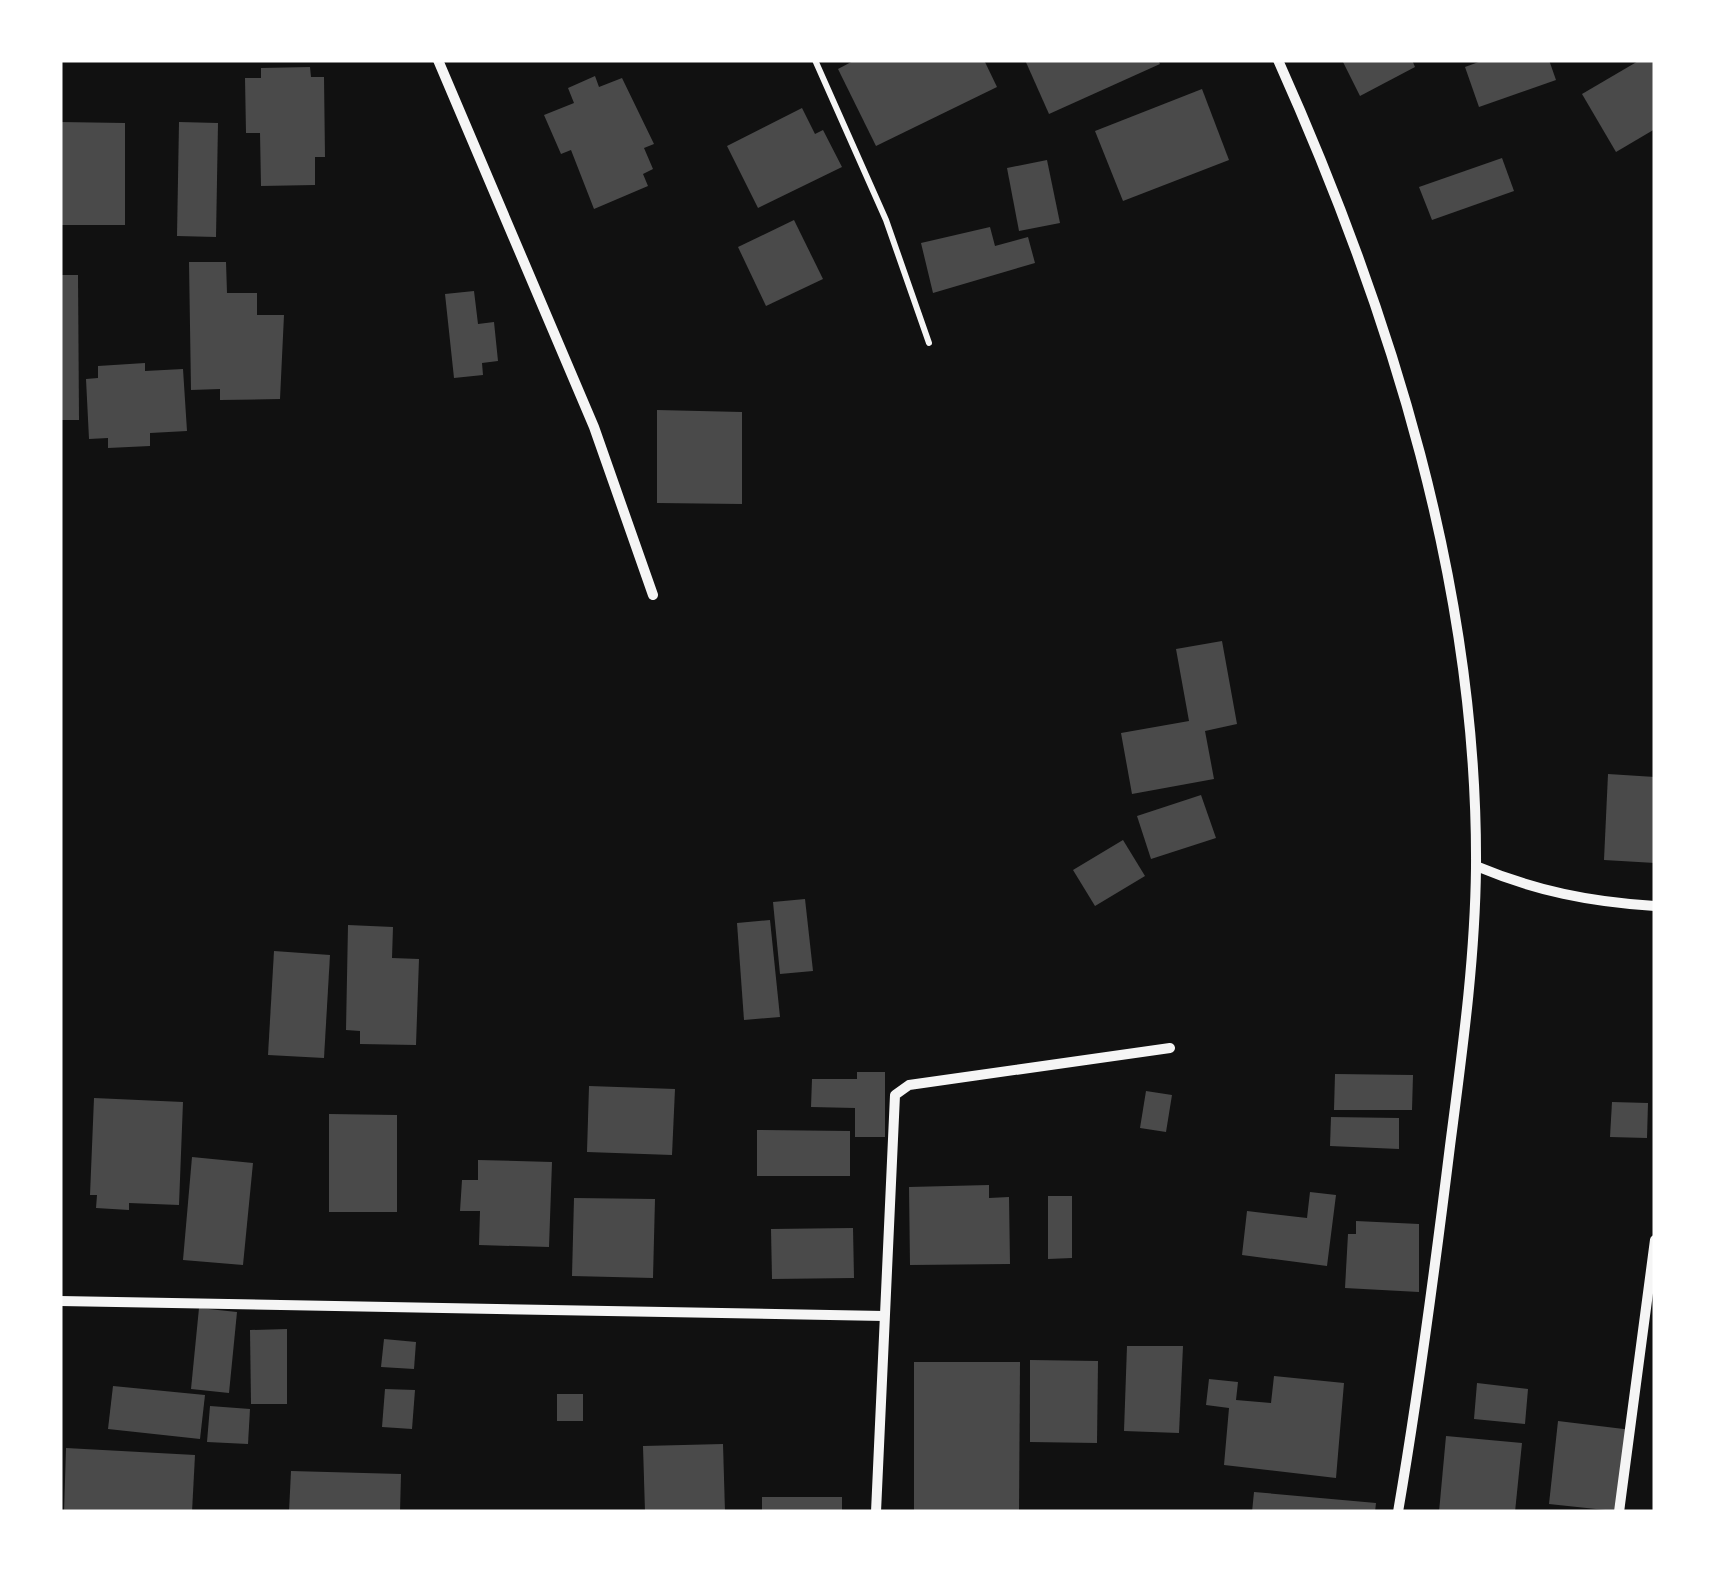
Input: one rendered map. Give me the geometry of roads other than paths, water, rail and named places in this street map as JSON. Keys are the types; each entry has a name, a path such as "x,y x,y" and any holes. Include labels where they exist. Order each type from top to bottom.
{"street":[{"path":"438,60 594,427 654,594"},
{"path":"1278,60 1330,176 1405,401 1454,606 1471,750 1476,866 1472,974 1422,1372 1398,1512"},
{"path":"1476,866 1524,886 1584,902 1655,906"},
{"path":"876,1512 894,1109 901,1088 1170,1048"},
{"path":"1619,1512 1655,1240"},
{"path":"60,1301 884,1316"}]}
